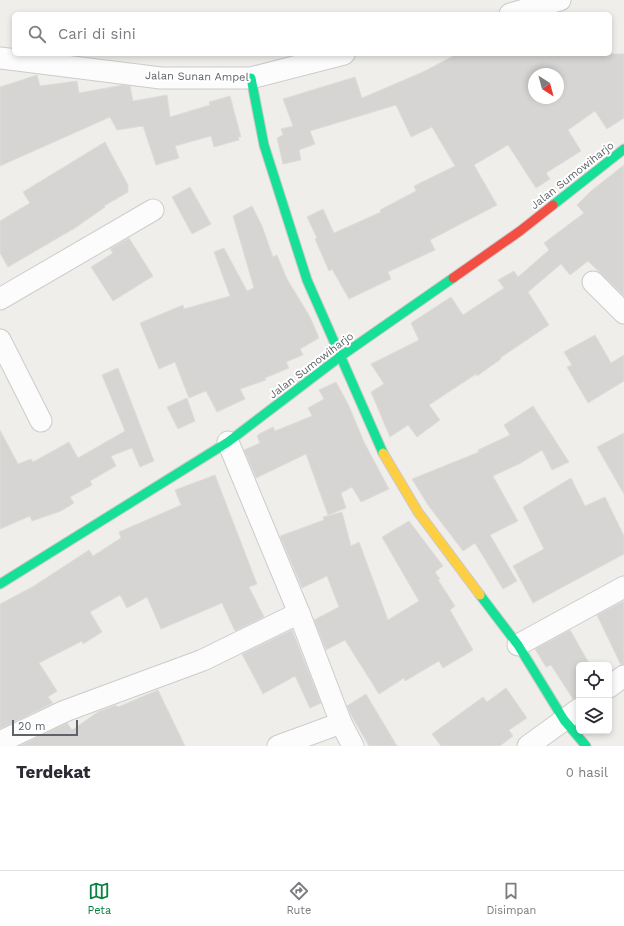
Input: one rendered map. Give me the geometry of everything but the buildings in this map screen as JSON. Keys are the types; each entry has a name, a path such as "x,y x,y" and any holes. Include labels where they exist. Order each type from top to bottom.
{"street":[{"path":"517,12 560,0"},
{"name":"Jalan Sunan Ampel","path":"0,58 161,78 251,78 336,56"},
{"path":"251,78 264,145 307,280 359,396 375,436 395,474 418,512 572,714 586,746"},
{"name":"Jalan Sumowiharjo","path":"0,584 228,442 341,356 520,231 624,149"},
{"path":"0,298 153,210"},
{"path":"594,282 624,313"},
{"path":"0,340 41,421"},
{"path":"228,442 299,613 341,723 353,746"},
{"path":"518,645 624,587"},
{"path":"0,742 65,711 203,660 299,613"},
{"path":"612,685 624,676"},
{"path":"528,746 572,714"},
{"path":"278,746 341,723"}],"traffic: fast":[{"path":"251,78 264,145 307,280 383,453"},
{"path":"553,205 624,149"},
{"path":"0,584 228,442 341,356 453,278"},
{"path":"480,595 518,645 564,720 586,746"}],"traffic: slow":[{"path":"383,453 418,512 480,595"}],"traffic: jam":[{"path":"453,278 520,231 553,205"}]}
